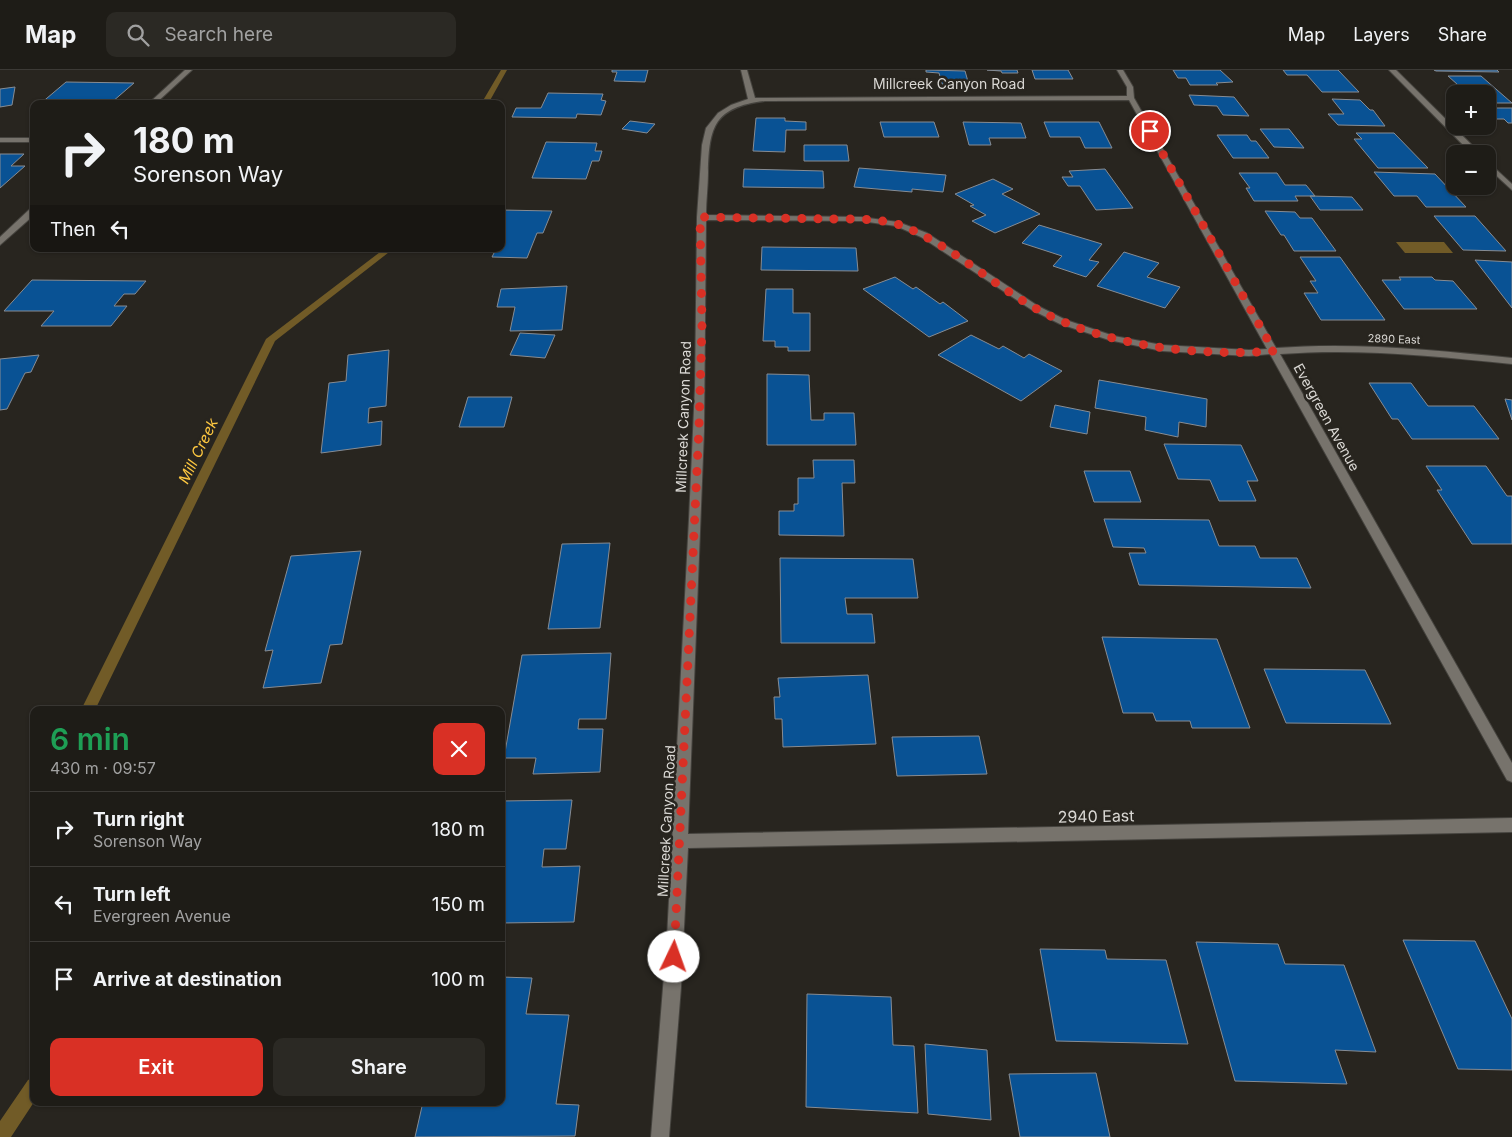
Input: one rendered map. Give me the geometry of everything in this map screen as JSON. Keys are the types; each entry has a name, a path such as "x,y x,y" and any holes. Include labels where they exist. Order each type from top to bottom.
{"street":[{"path":"155,100 189,70"},
{"path":"744,70 752,100"},
{"name":"Evergreen Avenue","path":"1120,70 1130,87 1130,98 1512,776"},
{"path":"1392,70 1469,145"},
{"name":"Millcreek Canyon Road","path":"660,1137 667,1072 680,841 699,427 702,325 700,217 706,142 710,128 727,108 752,100 1130,98"},
{"path":"0,140 30,140"},
{"path":"1496,172 1512,188"},
{"path":"0,242 30,214"},
{"name":"2890 East","path":"700,217 861,220 898,224 924,235 1034,308 1063,322 1112,338 1162,348 1249,353 1302,349 1424,352 1512,361"},
{"name":"2940 East","path":"680,841 1512,825"}],"shaded area":[{"path":"1396,242 1444,242 1453,253 1405,253"}],"building":[{"path":"612,70 648,70 645,82 614,81 617,72 612,72"},
{"path":"926,70 965,71 969,85 942,84 939,73 926,72"},
{"path":"987,70 1017,70 1018,73 1002,73 1001,71"},
{"path":"1032,70 1068,70 1073,79 1035,79"},
{"path":"1173,70 1220,70 1233,82 1216,83 1218,85 1190,85 1186,78 1178,78"},
{"path":"1283,70 1338,70 1359,92 1322,92 1307,75 1287,75"},
{"path":"1434,70 1497,70 1499,72 1436,71"},
{"path":"1448,76 1481,76 1491,85 1458,85"},
{"path":"66,82 134,83 114,100 45,100"},
{"path":"15,87 12,105 0,107 0,89"},
{"path":"1496,89 1512,103 1496,103"},
{"path":"548,93 603,94 601,100 606,101 601,115 577,114 576,118 512,117 516,108 541,108"},
{"path":"1189,95 1234,97 1249,116 1223,115 1217,106 1194,105"},
{"path":"1332,99 1360,100 1370,110 1373,110 1385,126 1338,125 1328,114 1344,114"},
{"path":"1496,108 1512,108 1512,123 1508,123 1504,119 1496,119"},
{"path":"756,118 785,118 785,121 806,122 806,130 786,130 785,152 753,151"},
{"path":"630,121 655,124 647,133 622,129"},
{"path":"880,122 934,122 939,137 884,137"},
{"path":"963,122 1021,123 1026,138 989,138 991,145 969,145"},
{"path":"1044,122 1099,122 1112,148 1085,148 1080,137 1050,137"},
{"path":"1260,129 1289,129 1304,148 1274,147"},
{"path":"1356,133 1394,133 1428,168 1378,168 1354,139 1362,139"},
{"path":"1217,135 1247,135 1251,141 1256,141 1269,158 1233,158"},
{"path":"546,142 597,143 595,151 602,151 599,161 592,161 586,179 532,178"},
{"path":"804,145 847,145 849,161 804,161"},
{"path":"0,154 24,154 11,166 25,166 0,188"},
{"path":"859,168 946,175 943,192 912,189 912,192 854,187"},
{"path":"744,169 823,171 824,188 743,187"},
{"path":"1105,169 1133,208 1096,210 1080,186 1068,186 1062,177 1073,177 1069,171"},
{"path":"1374,172 1435,174 1446,186 1446,195 1455,195 1466,207 1426,207 1417,196 1394,196"},
{"path":"1239,173 1277,173 1285,185 1306,185 1315,196 1295,196 1298,201 1254,201 1246,188 1250,188"},
{"path":"993,179 1013,189 1002,194 1040,214 995,233 972,221 986,215 970,206 974,205 955,194"},
{"path":"1310,196 1352,197 1363,210 1320,210"},
{"path":"505,210 552,211 543,233 537,233 527,258 492,257 494,252 505,252"},
{"path":"1265,211 1295,212 1300,218 1312,218 1336,251 1294,251"},
{"path":"1434,216 1475,216 1506,251 1463,250"},
{"path":"1039,225 1102,244 1089,260 1099,262 1086,277 1053,266 1062,256 1022,243"},
{"path":"762,247 856,248 858,271 761,270"},
{"path":"1124,252 1159,263 1147,277 1180,287 1165,308 1097,286"},
{"path":"1300,257 1340,257 1385,320 1321,320 1304,293 1318,293 1310,281 1316,281"},
{"path":"1475,260 1512,262 1512,308"},
{"path":"895,277 913,289 916,287 940,304 943,302 968,321 929,337 863,289"},
{"path":"1399,277 1432,277 1435,280 1453,281 1477,309 1404,309 1382,280 1401,280"},
{"path":"32,280 146,281 135,294 124,294 114,306 127,306 111,326 41,326 54,311 4,311"},
{"path":"567,286 562,330 510,331 515,307 497,307 501,289"},
{"path":"766,289 793,289 793,313 810,313 810,351 788,351 788,347 775,347 775,341 763,341"},
{"path":"520,333 555,335 545,358 510,355"},
{"path":"971,335 999,349 1003,346 1024,358 1029,354 1062,371 1021,401 938,355"},
{"path":"389,350 386,406 369,408 368,423 382,421 381,445 321,453 329,383 346,381 348,355"},
{"path":"39,355 31,372 25,373 7,409 0,410 0,359"},
{"path":"767,374 809,375 811,420 824,420 824,413 854,413 856,445 767,445"},
{"path":"1099,380 1207,399 1206,427 1179,422 1178,437 1145,430 1146,417 1095,408"},
{"path":"1369,383 1411,383 1428,406 1474,406 1499,439 1412,439 1398,419 1392,419"},
{"path":"468,397 512,397 504,427 459,427"},
{"path":"1505,399 1512,400 1512,420"},
{"path":"1055,405 1090,412 1087,434 1050,427"},
{"path":"1164,444 1241,445 1258,481 1247,481 1256,501 1219,501 1210,480 1178,479"},
{"path":"813,460 854,460 855,483 842,483 844,536 779,535 779,511 794,511 794,504 798,504 798,478 814,478"},
{"path":"1426,466 1486,466 1507,496 1512,496 1512,544 1472,544 1437,490 1442,490"},
{"path":"1084,471 1130,471 1141,502 1094,502"},
{"path":"1104,519 1209,520 1219,546 1255,546 1260,558 1297,558 1311,588 1139,585 1129,553 1146,553 1144,548 1113,547"},
{"path":"610,543 600,628 548,629 562,544"},
{"path":"361,551 342,644 330,645 321,683 263,688 273,650 265,651 291,556"},
{"path":"780,558 913,559 918,598 845,598 847,614 872,614 875,643 781,643"},
{"path":"1102,637 1217,639 1250,728 1192,728 1190,721 1156,721 1153,713 1123,713"},
{"path":"611,653 606,719 579,719 578,729 603,729 600,772 533,774 536,758 505,758 522,655"},
{"path":"1264,669 1365,670 1391,724 1286,723"},
{"path":"868,675 876,744 783,747 782,719 775,719 774,697 780,697 778,678"},
{"path":"979,736 987,774 897,776 892,737"},
{"path":"572,800 566,849 544,849 542,867 580,866 574,922 505,923 505,801"},
{"path":"1403,940 1475,941 1512,1019 1512,1070 1458,1069"},
{"path":"1196,942 1278,944 1285,964 1344,965 1376,1052 1335,1050 1347,1084 1235,1081"},
{"path":"1040,949 1105,950 1107,959 1166,960 1188,1044 1056,1041"},
{"path":"505,977 532,978 526,1014 569,1015 556,1104 579,1105 575,1136 415,1137 422,1106 505,1106"},
{"path":"807,994 891,997 893,1045 914,1046 918,1113 806,1107"},
{"path":"925,1044 987,1050 991,1120 928,1114"},
{"path":"1096,1073 1110,1137 1020,1137 1009,1074"}],"waterway":[{"name":"Mill Creek","path":"486,100 504,70"},
{"name":"Mill Creek","path":"90,706 271,339 385,252"},
{"name":"Mill Creek","path":"0,1137 30,1092"}],"route":[{"path":"674,957 699,427 702,325 700,217 861,220 898,224 924,235 1034,308 1063,322 1112,338 1162,348 1249,353 1274,351 1150,131"}]}
